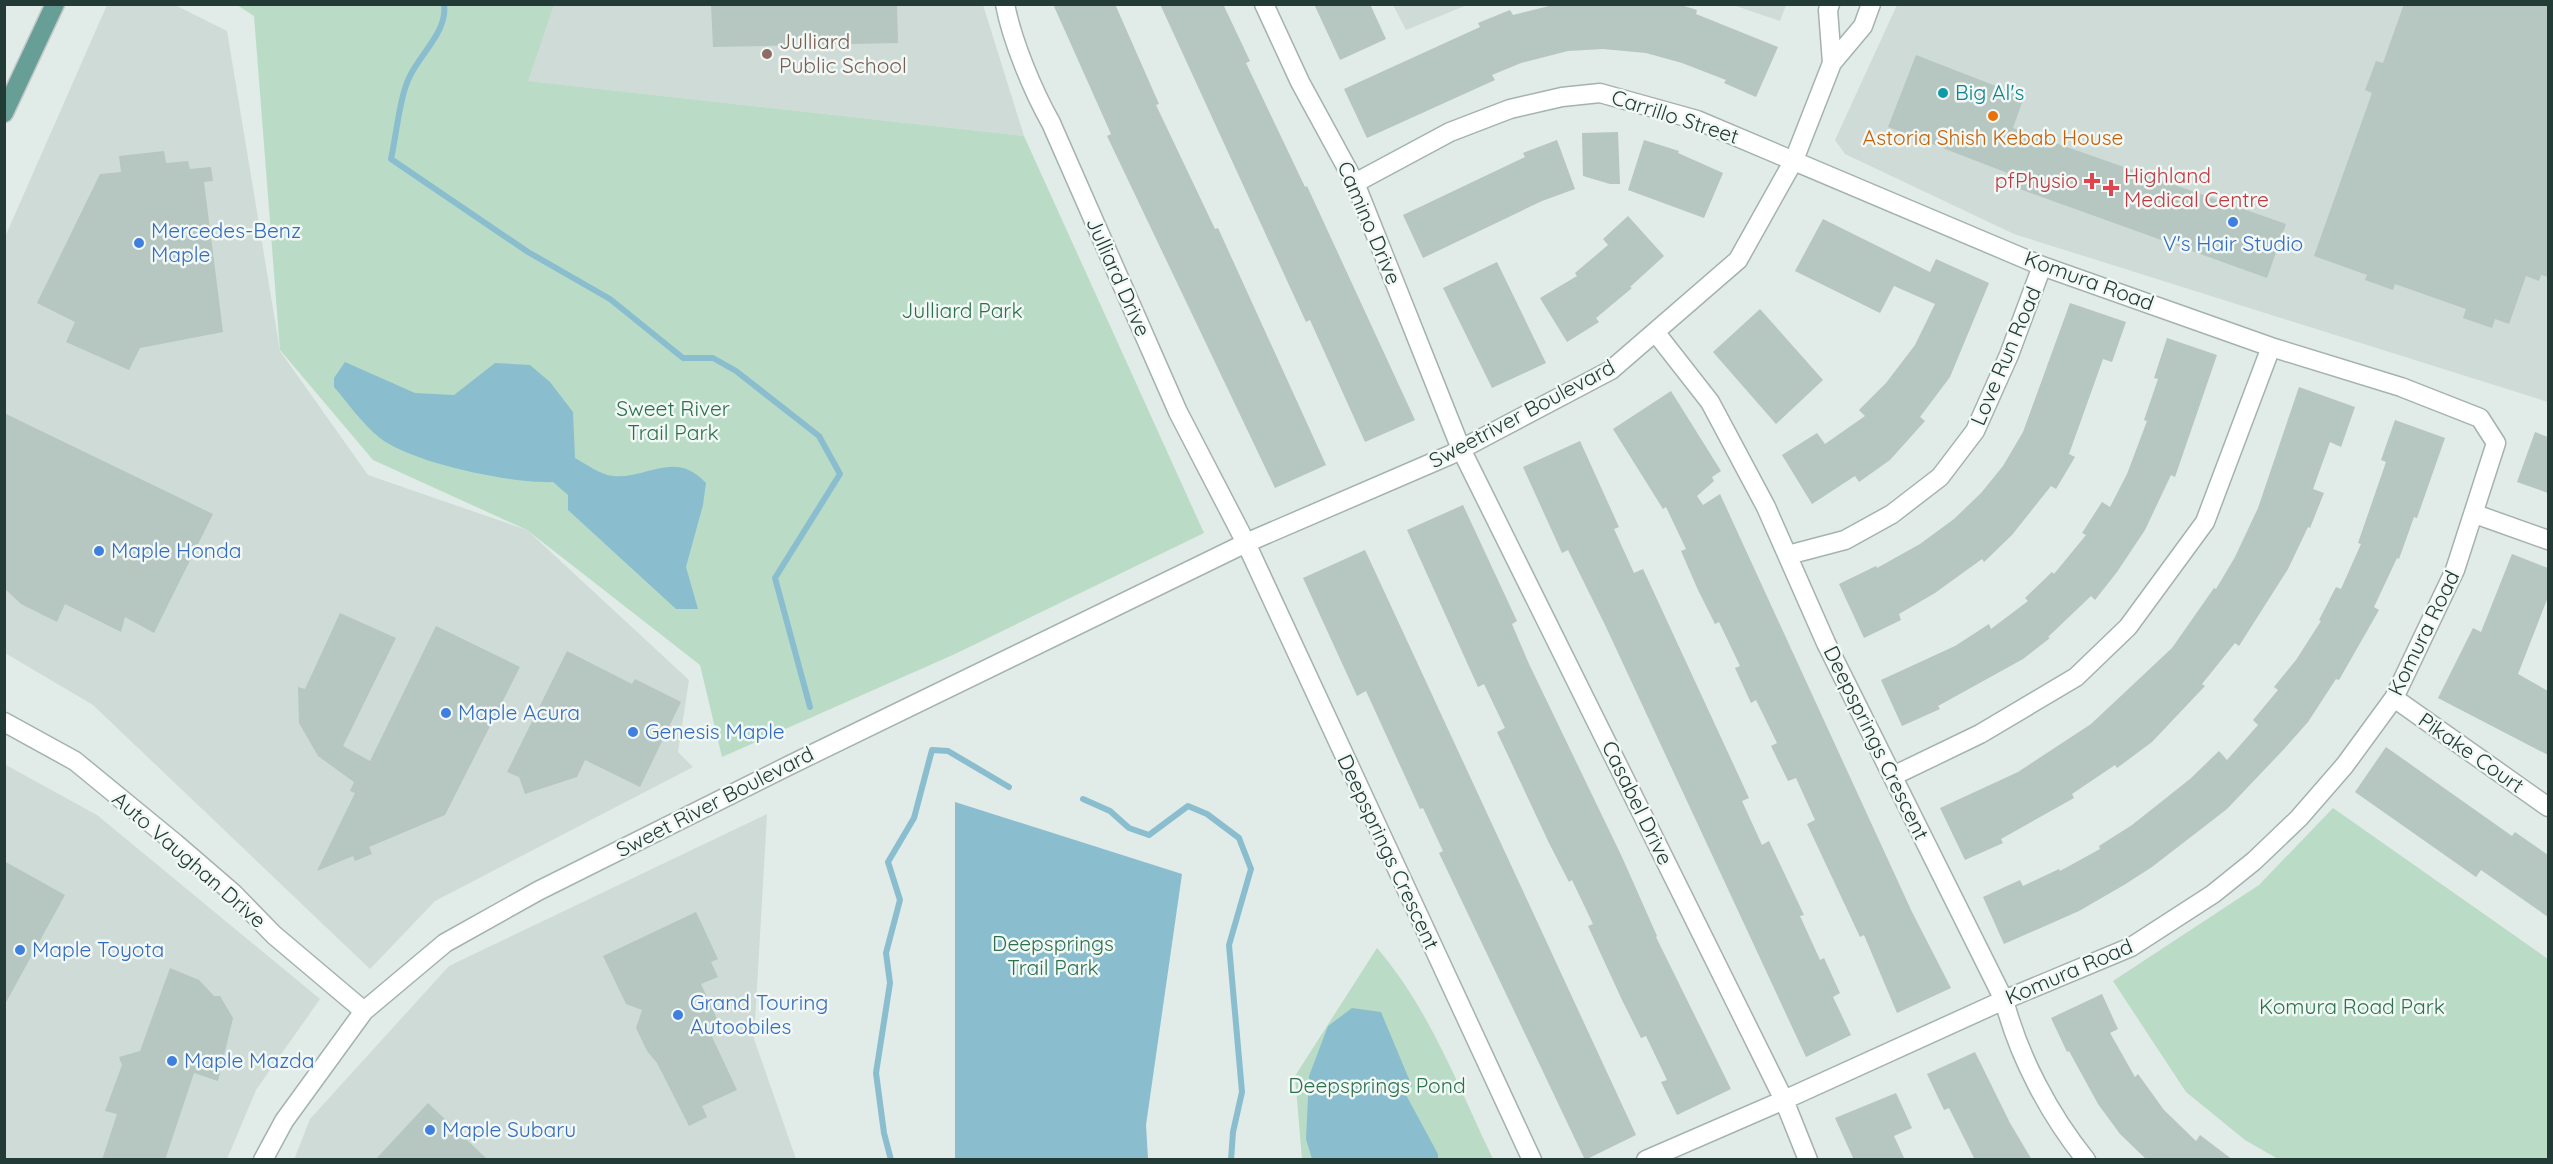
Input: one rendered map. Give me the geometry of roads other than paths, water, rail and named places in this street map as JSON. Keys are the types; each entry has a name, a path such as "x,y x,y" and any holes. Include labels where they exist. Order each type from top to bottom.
{"main road":[{"path":"5,109 55,4"}],"street":[{"name":"Julliard Drive","path":"1005,4 1008,21 1037,98 1051,123 1178,412 1246,543"},
{"name":"Camino Drive","path":"1264,4 1299,82 1355,183 1461,449"},
{"name":"Sweetriver Boulevard","path":"1830,4 1828,10 1832,63"},
{"name":"Sweetriver Boulevard","path":"1246,543 1461,449 1611,370 1656,333 1738,260 1794,160 1832,63 1863,26 1871,4"},
{"name":"Carrillo Street","path":"1355,183 1450,132 1510,109 1562,96 1600,93 1651,105 1696,120 1794,160"},
{"name":"Komura Road","path":"1646,1160 2004,1000 2132,947 2213,894 2254,861 2299,818 2345,765 2394,698 2455,570 2475,514 2496,443 2480,418 2401,387 2271,347 2042,266 1794,160"},
{"name":"Love Run Road","path":"1788,555 1845,540 1892,514 1940,477 1975,431 2009,355 2042,266"},
{"name":"Deepsprings Crescent","path":"1656,333 1710,402 1788,555 1826,643 2004,1000 2019,1046 2056,1119 2086,1160"},
{"path":"1893,776 1980,734 2076,677 2128,627 2205,522 2271,347"},
{"name":"Casabel Drive","path":"1461,449 1784,1100 1808,1160"},
{"path":"2475,514 2548,540"},
{"name":"Sweet River Boulevard","path":"263,1160 284,1121 364,1011 445,943 538,891 789,765 1246,543"},
{"name":"Deepsprings Crescent","path":"1246,543 1532,1160"},
{"name":"Pikake Court","path":"2394,698 2548,807"},
{"name":"Auto Vaughan Drive","path":"4,722 75,761 233,893 274,935 364,1011"}],"water":[{"path":"345,362 415,393 454,395 495,363 530,365 550,382 573,412 575,458 613,476 626,476 672,467 683,468 695,473 706,483 703,505 686,567 698,609 676,609 568,510 568,495 553,482 489,476 464,470 415,456 380,438 334,387 334,378"},
{"name":"Deepsprings Trail Park","path":"955,802 1182,874 1146,1125 1148,1159 955,1159"},
{"path":"1352,1008 1381,1012 1412,1086 1405,1093 1438,1154 1438,1159 1312,1159 1306,1139 1309,1076 1328,1026"}],"waterway":[{"path":"444,4 442,24 438,33 414,68 407,84 391,159 528,252 610,299 683,358 713,358 736,371 819,436 840,474 775,578 810,707"},
{"path":"891,1160 884,1133 876,1073 890,983 886,953 900,900 888,862 914,818 932,750 948,751 1009,787"},
{"path":"1083,799 1110,811 1129,828 1149,835 1188,806 1207,814 1239,838 1251,869 1229,945 1242,1092 1233,1132 1231,1160"}],"place":[{"name":"Julliard Public School","path":"767,54"},
{"name":"Big Al's","path":"1943,93"},
{"name":"Astoria Shish Kebab House","path":"1993,116"},
{"name":"pfPhysio","path":"2092,181"},
{"name":"Highland Medical Centre","path":"2111,188"},
{"name":"V's Hair Studio","path":"2233,222"},
{"name":"Mercedes-Benz Maple","path":"139,243"},
{"name":"Maple Honda","path":"99,551"},
{"name":"Maple Acura","path":"446,713"},
{"name":"Genesis Maple","path":"633,732"},
{"name":"Maple Toyota","path":"20,950"},
{"name":"Grand Touring Autoobiles","path":"678,1015"},
{"name":"Maple Mazda","path":"172,1061"},
{"name":"Maple Subaru","path":"430,1130"}],"park label":[{"name":"Julliard Park","path":"962,311"},
{"name":"Sweet River Trail Park","path":"673,421"},
{"name":"Komura Road Park","path":"2352,1007"},
{"name":"Deepsprings Pond","path":"1377,1086"}]}
